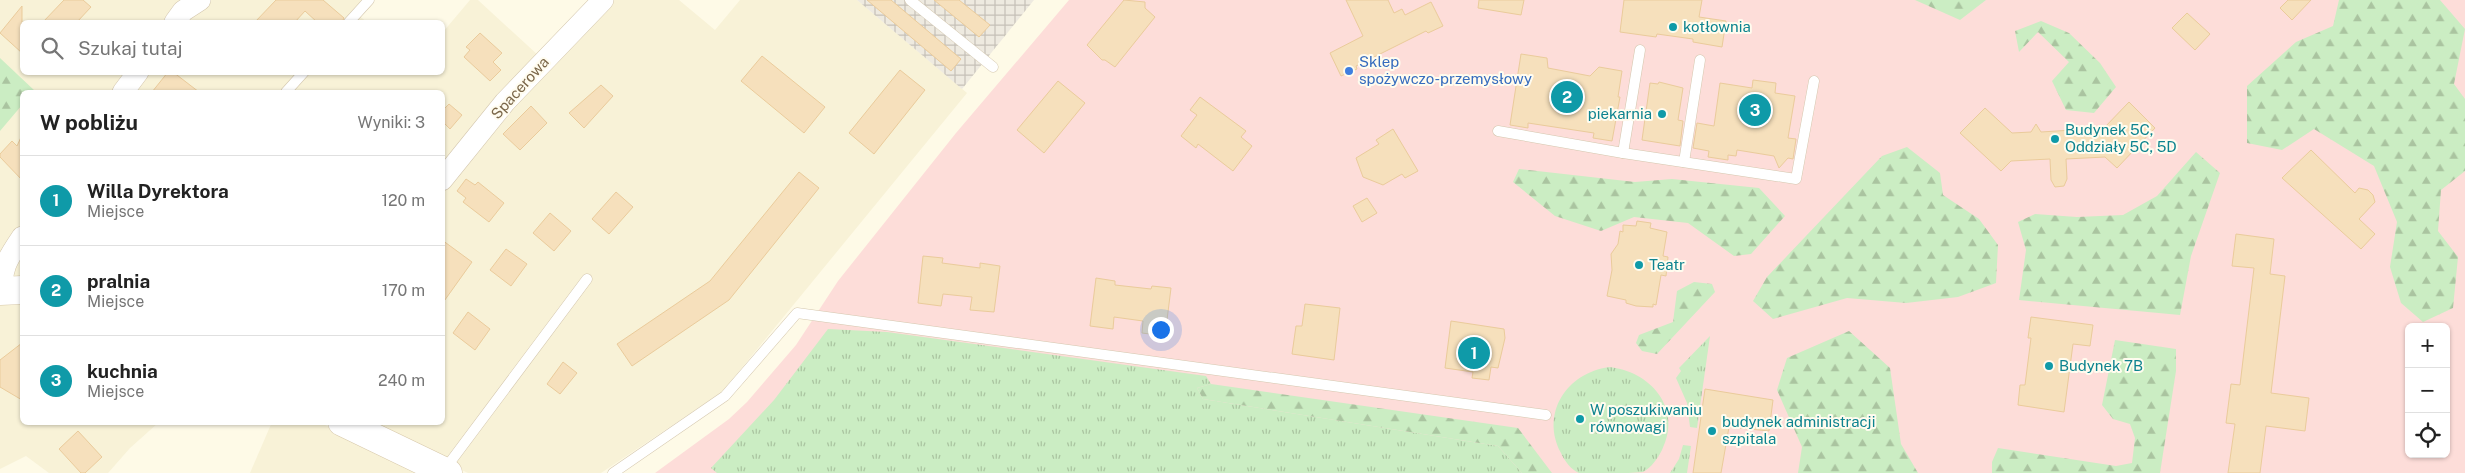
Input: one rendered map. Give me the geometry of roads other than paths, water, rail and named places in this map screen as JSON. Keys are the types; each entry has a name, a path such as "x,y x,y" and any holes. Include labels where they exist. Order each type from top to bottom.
{"street":[{"name":"Spacerowa","path":"445,176 505,102 603,0"},
{"path":"124,90 136,75"},
{"path":"8,291 1,276 3,267 20,240"},
{"path":"348,425 447,472"}],"lane":[{"path":"351,20 369,0"},
{"path":"910,0 993,67"},
{"path":"1623,153 1640,50"},
{"path":"1684,162 1700,60"},
{"path":"288,90 301,75"},
{"path":"1498,131 1623,153 1796,178 1814,81"},
{"path":"447,472 451,461 587,279"},
{"path":"613,473 725,396 797,313 1546,415"}],"place":[{"name":"kotłownia","path":"1673,27"},
{"name":"Sklep spożywczo-przemysłowy","path":"1349,71"},
{"name":"pralnia","path":"1567,97"},
{"name":"kuchnia","path":"1755,110"},
{"name":"piekarnia","path":"1662,114"},
{"name":"Budynek 5C, Oddziały 5C, 5D","path":"2055,139"},
{"name":"Teatr","path":"1639,265"},
{"name":"Willa Dyrektora","path":"1474,353"},
{"name":"Budynek 7B","path":"2049,366"},
{"name":"W poszukiwaniu równowagi","path":"1580,419"},
{"name":"budynek administracji szpitala","path":"1712,431"}]}
